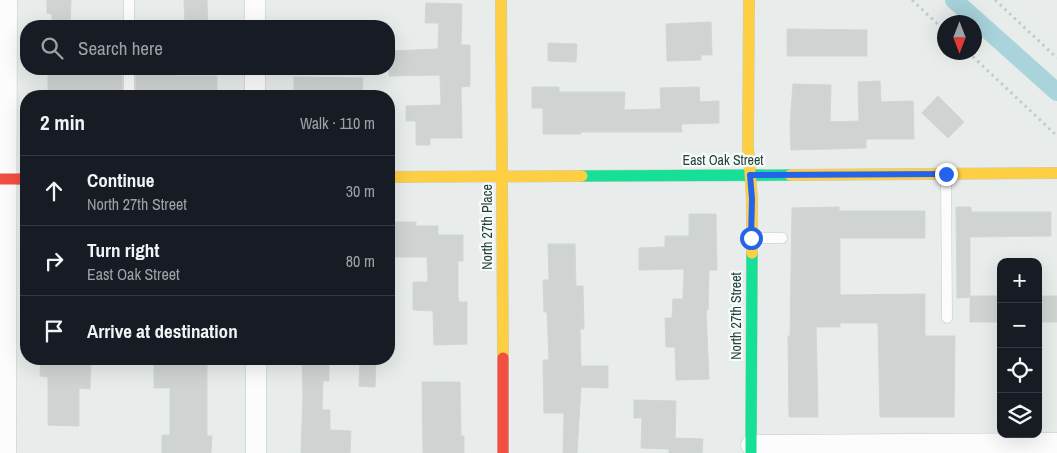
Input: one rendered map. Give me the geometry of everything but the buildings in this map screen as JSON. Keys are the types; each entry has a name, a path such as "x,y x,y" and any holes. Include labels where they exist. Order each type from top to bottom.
{"street":[{"path":"6,453 3,179 7,0"},
{"path":"255,0 255,20"},
{"name":"North 27th Place","path":"501,0 503,453"},
{"name":"North 27th Street","path":"749,0 748,147 752,199 751,449"},
{"path":"255,75 255,90"},
{"name":"East Oak Street","path":"395,177 1057,174"},
{"path":"3,179 20,179"},
{"path":"256,365 256,453"},
{"path":"751,449 1057,443"}],"lane":[{"path":"129,0 129,20"},
{"path":"129,75 129,90"},
{"path":"946,174 947,318"},
{"path":"751,238 782,238"}],"path":[{"path":"912,0 937,23"},
{"path":"994,0 1057,58"},
{"path":"976,60 1057,136"}],"waterway":[{"path":"954,0 1057,92"}],"traffic: fast":[{"path":"582,176 790,175"},
{"path":"751,453 752,253"}],"traffic: slow":[{"path":"501,0 503,358"},
{"path":"749,0 748,147 752,199 752,253"},
{"path":"790,175 1057,173"},
{"path":"395,177 582,176"}],"traffic: jam":[{"path":"0,179 20,179"},
{"path":"503,358 503,453"}],"route":[{"path":"751,238 752,199 750,175 946,174"}]}
